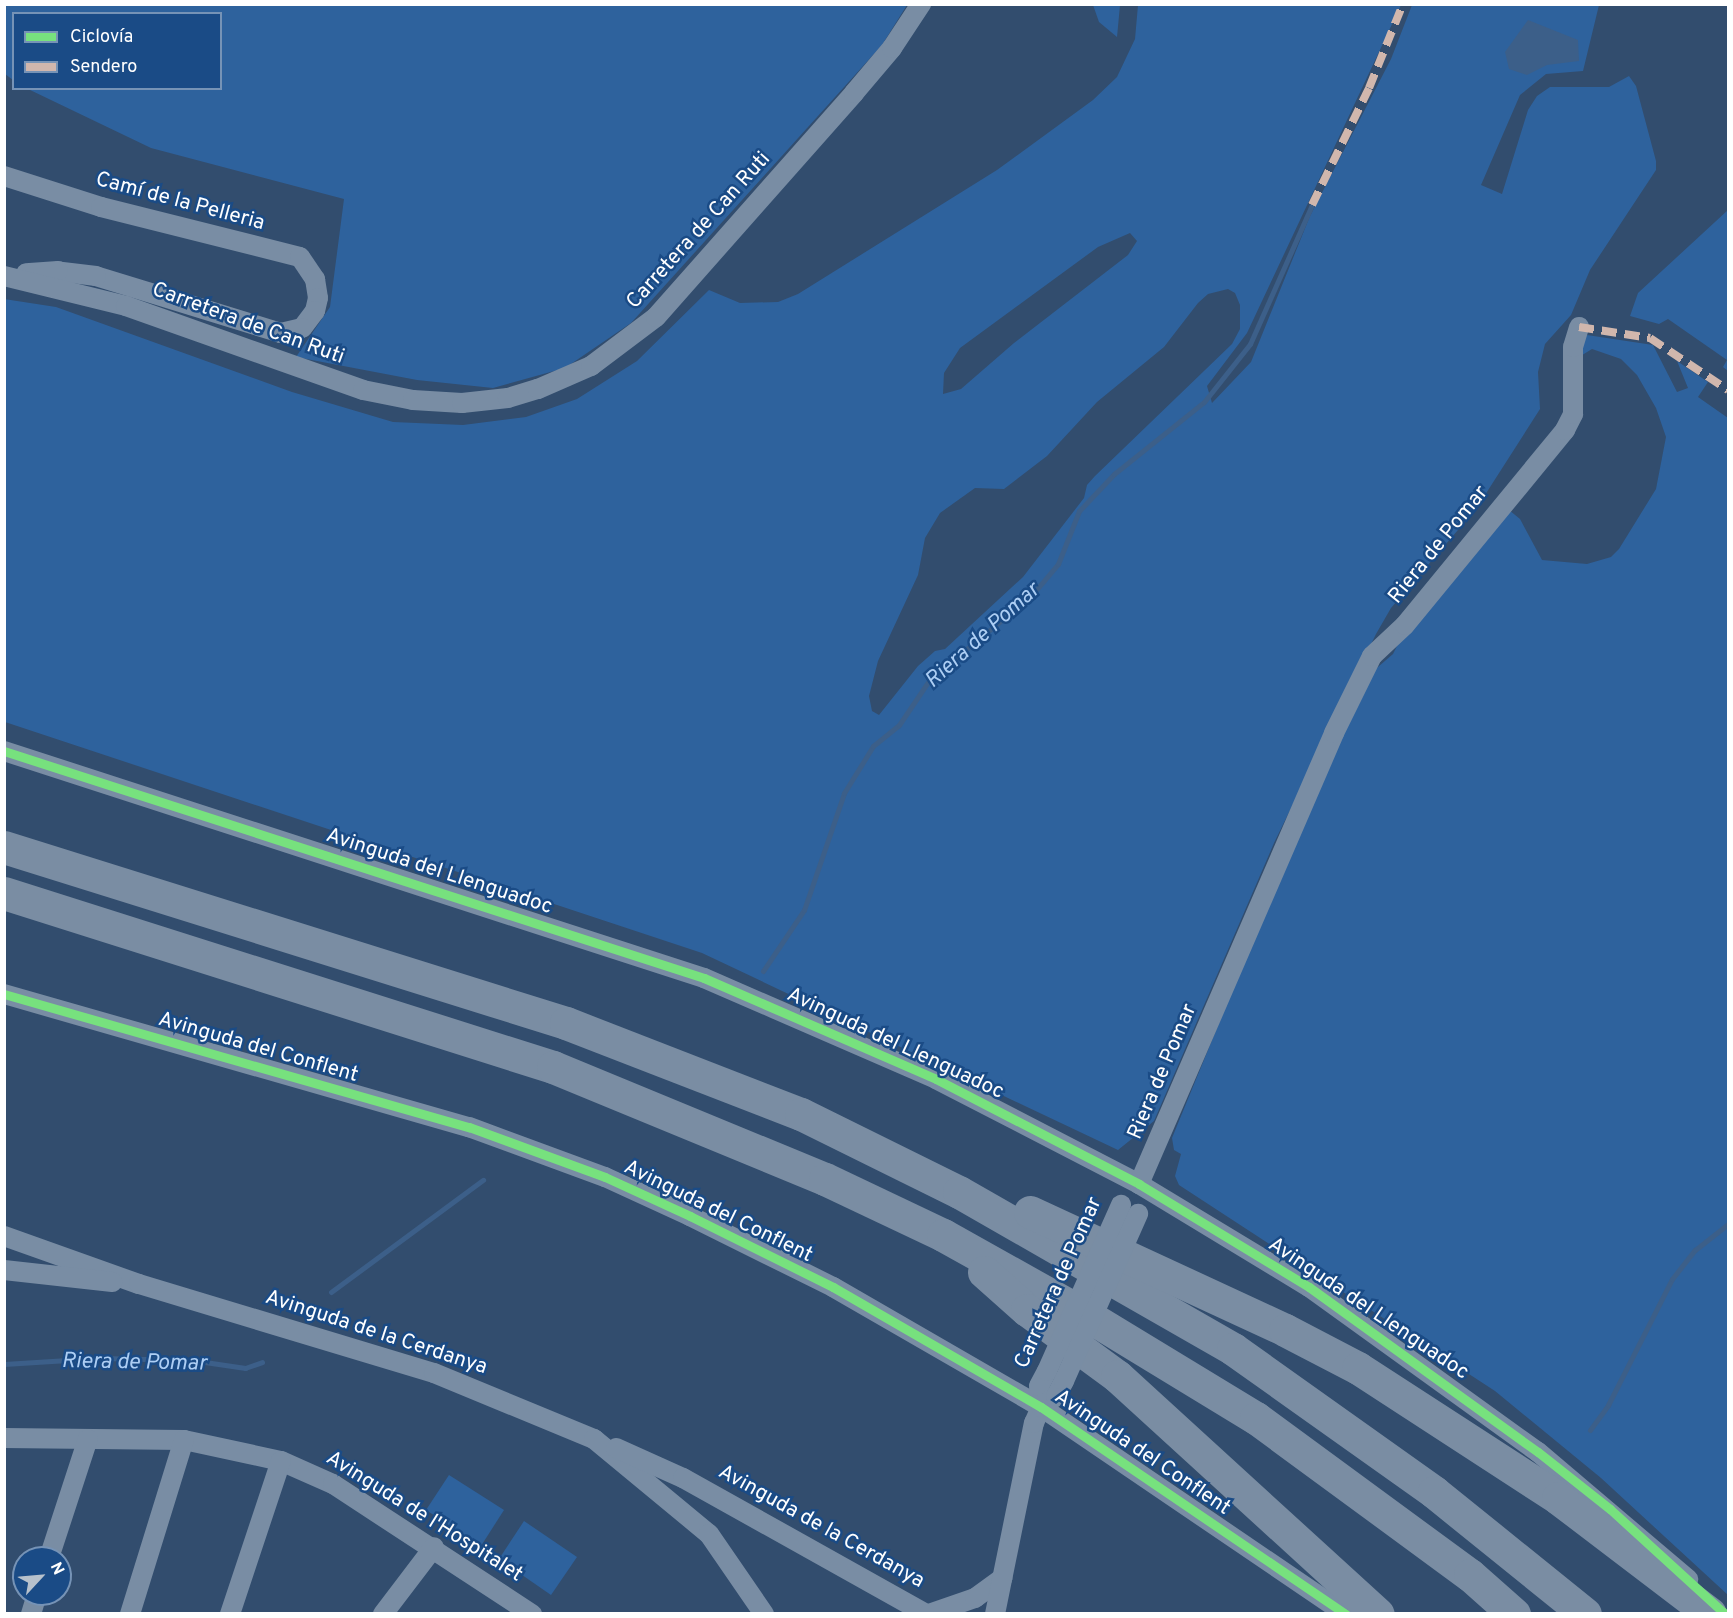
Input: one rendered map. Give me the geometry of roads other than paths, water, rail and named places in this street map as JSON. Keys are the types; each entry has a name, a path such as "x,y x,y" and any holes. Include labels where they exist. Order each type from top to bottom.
{"highway":[{"path":"4,847 566,1023 801,1114 959,1192 1233,1349 1434,1492 1585,1614"},
{"path":"4,893 553,1067 745,1145 943,1235 1088,1316 1246,1412 1470,1575 1514,1614"},
{"path":"959,1192 1052,1219 1286,1329 1358,1368 1558,1498 1710,1614"},
{"path":"943,1235 1027,1311 1118,1376 1378,1614"}],"street":[{"name":"Carretera de Can Ruti","path":"4,275 126,306 363,390 413,399 462,402 508,398 538,389 606,357 656,317 854,93 892,48 921,4"},
{"name":"Camí de la Pelleria","path":"4,177 101,207 300,257 315,279 318,298"},
{"name":"Carretera de Can Ruti","path":"4,275 58,271 96,276 281,333 302,327 315,311 318,298"},
{"name":"Riera de Pomar","path":"1140,1185 1334,733 1372,656 1406,625 1565,430 1573,414 1573,347 1579,327"},
{"name":"Avinguda del Llenguadoc","path":"4,751 704,978 936,1079 1140,1185 1309,1287 1476,1404 1610,1509 1725,1614"},
{"name":"Avinguda del Conflent","path":"4,994 469,1127 605,1177 832,1287 1041,1407 1346,1614"},
{"name":"Carretera de Pomar","path":"995,1614 1034,1423 1041,1407 1056,1396 1055,1376 1140,1185"},
{"name":"Avinguda de la Cerdanya","path":"4,1236 139,1284 434,1373 594,1438 682,1478 928,1614 975,1598 1003,1578"},
{"name":"Avinguda de la Cerdanya","path":"4,1270 139,1284"},
{"name":"Avinguda de l'Hospitalet","path":"4,1437 184,1440 281,1461 333,1484 434,1547 532,1614"},
{"name":"Avinguda de la Cerdanya","path":"594,1438 709,1534 764,1614"},
{"path":"53,1546 88,1439"},
{"path":"130,1614 184,1440"},
{"path":"230,1614 281,1461"},
{"path":"383,1614 434,1547"}],"waterway":[{"name":"Riera de Pomar","path":"763,971 804,910 844,793 873,746 899,725 930,679 1031,596 1058,564 1079,511 1114,474 1204,402 1250,344 1312,205"},
{"name":"Riera de Pomar","path":"331,1292 483,1180"},
{"path":"1590,1430 1608,1405 1672,1279 1695,1250 1728,1224"},
{"name":"Riera de Pomar","path":"4,1364 100,1358 191,1360 245,1368 262,1362"}]}
